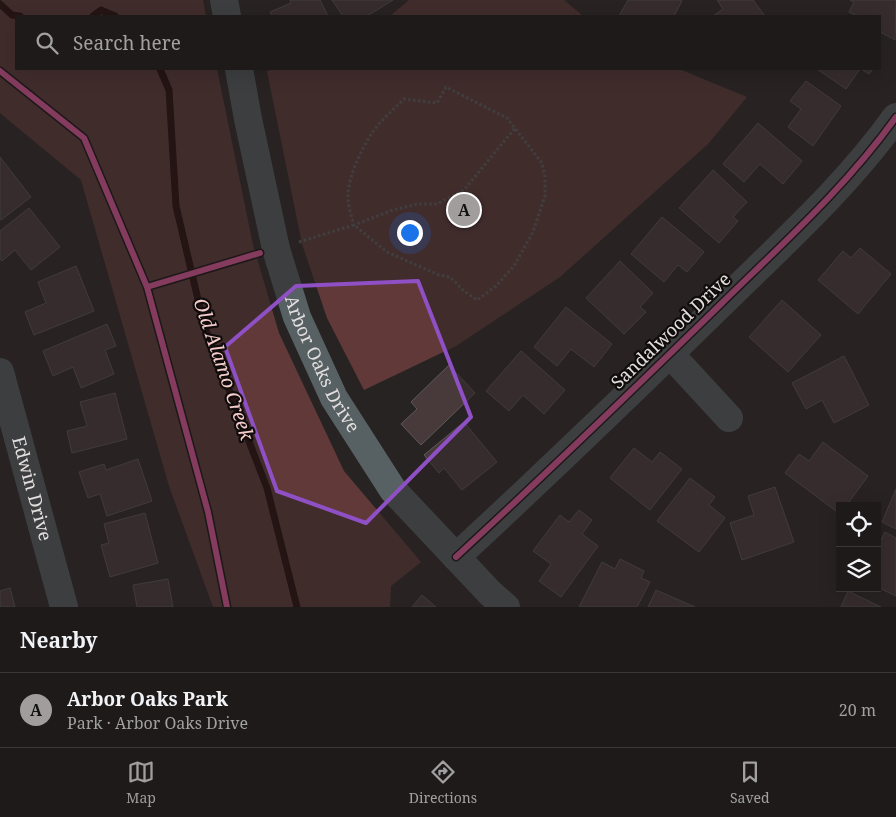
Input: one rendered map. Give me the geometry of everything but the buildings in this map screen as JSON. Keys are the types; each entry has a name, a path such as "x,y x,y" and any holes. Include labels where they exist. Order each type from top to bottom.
{"street":[{"path":"224,0 227,15"},
{"name":"Arbor Oaks Drive","path":"239,70 276,248 297,317 334,398 394,490 490,594 506,607"},
{"name":"Sandalwood Drive","path":"456,556 670,354 834,193 882,136 896,116"},
{"path":"670,354 729,418"},
{"name":"Edwin Drive","path":"0,372 64,607"}],"path":[{"path":"446,87 507,118 514,128 542,163 545,177 545,196 533,232 514,266 496,286 477,300 464,291 450,277 439,275 388,252 354,225 350,213 348,194 360,154 372,132 404,99 438,103 446,87"},
{"path":"298,242 354,225 394,210 418,204 437,204 464,190 514,128"}],"highlighted area":[{"path":"418,281 471,417 366,523 277,491 225,347 296,286"}],"shaded area":[{"path":"0,0 203,0 206,15 15,15 15,70 217,70 253,245 279,333 344,471 421,562 391,586 390,607 213,607 169,486 81,180 0,113"},
{"path":"409,0 564,0 582,15 391,15"},
{"path":"681,70 747,97 708,144 560,277 456,346 364,390 327,318 302,244 267,71"}],"waterway":[{"name":"Old Alamo Creek","path":"0,4 12,15 15,15"},
{"name":"Old Alamo Creek","path":"94,15 101,10 113,15"},
{"name":"Old Alamo Creek","path":"160,70 169,90 176,206 204,325 267,488 297,607"}],"cycle path":[{"path":"0,71 84,138 147,287 260,253"},
{"path":"456,557 590,431 790,237 835,191 877,143 896,117"},
{"path":"147,287 208,512 227,607"}],"place":[{"name":"Arbor Oaks Park","path":"464,210"}]}
